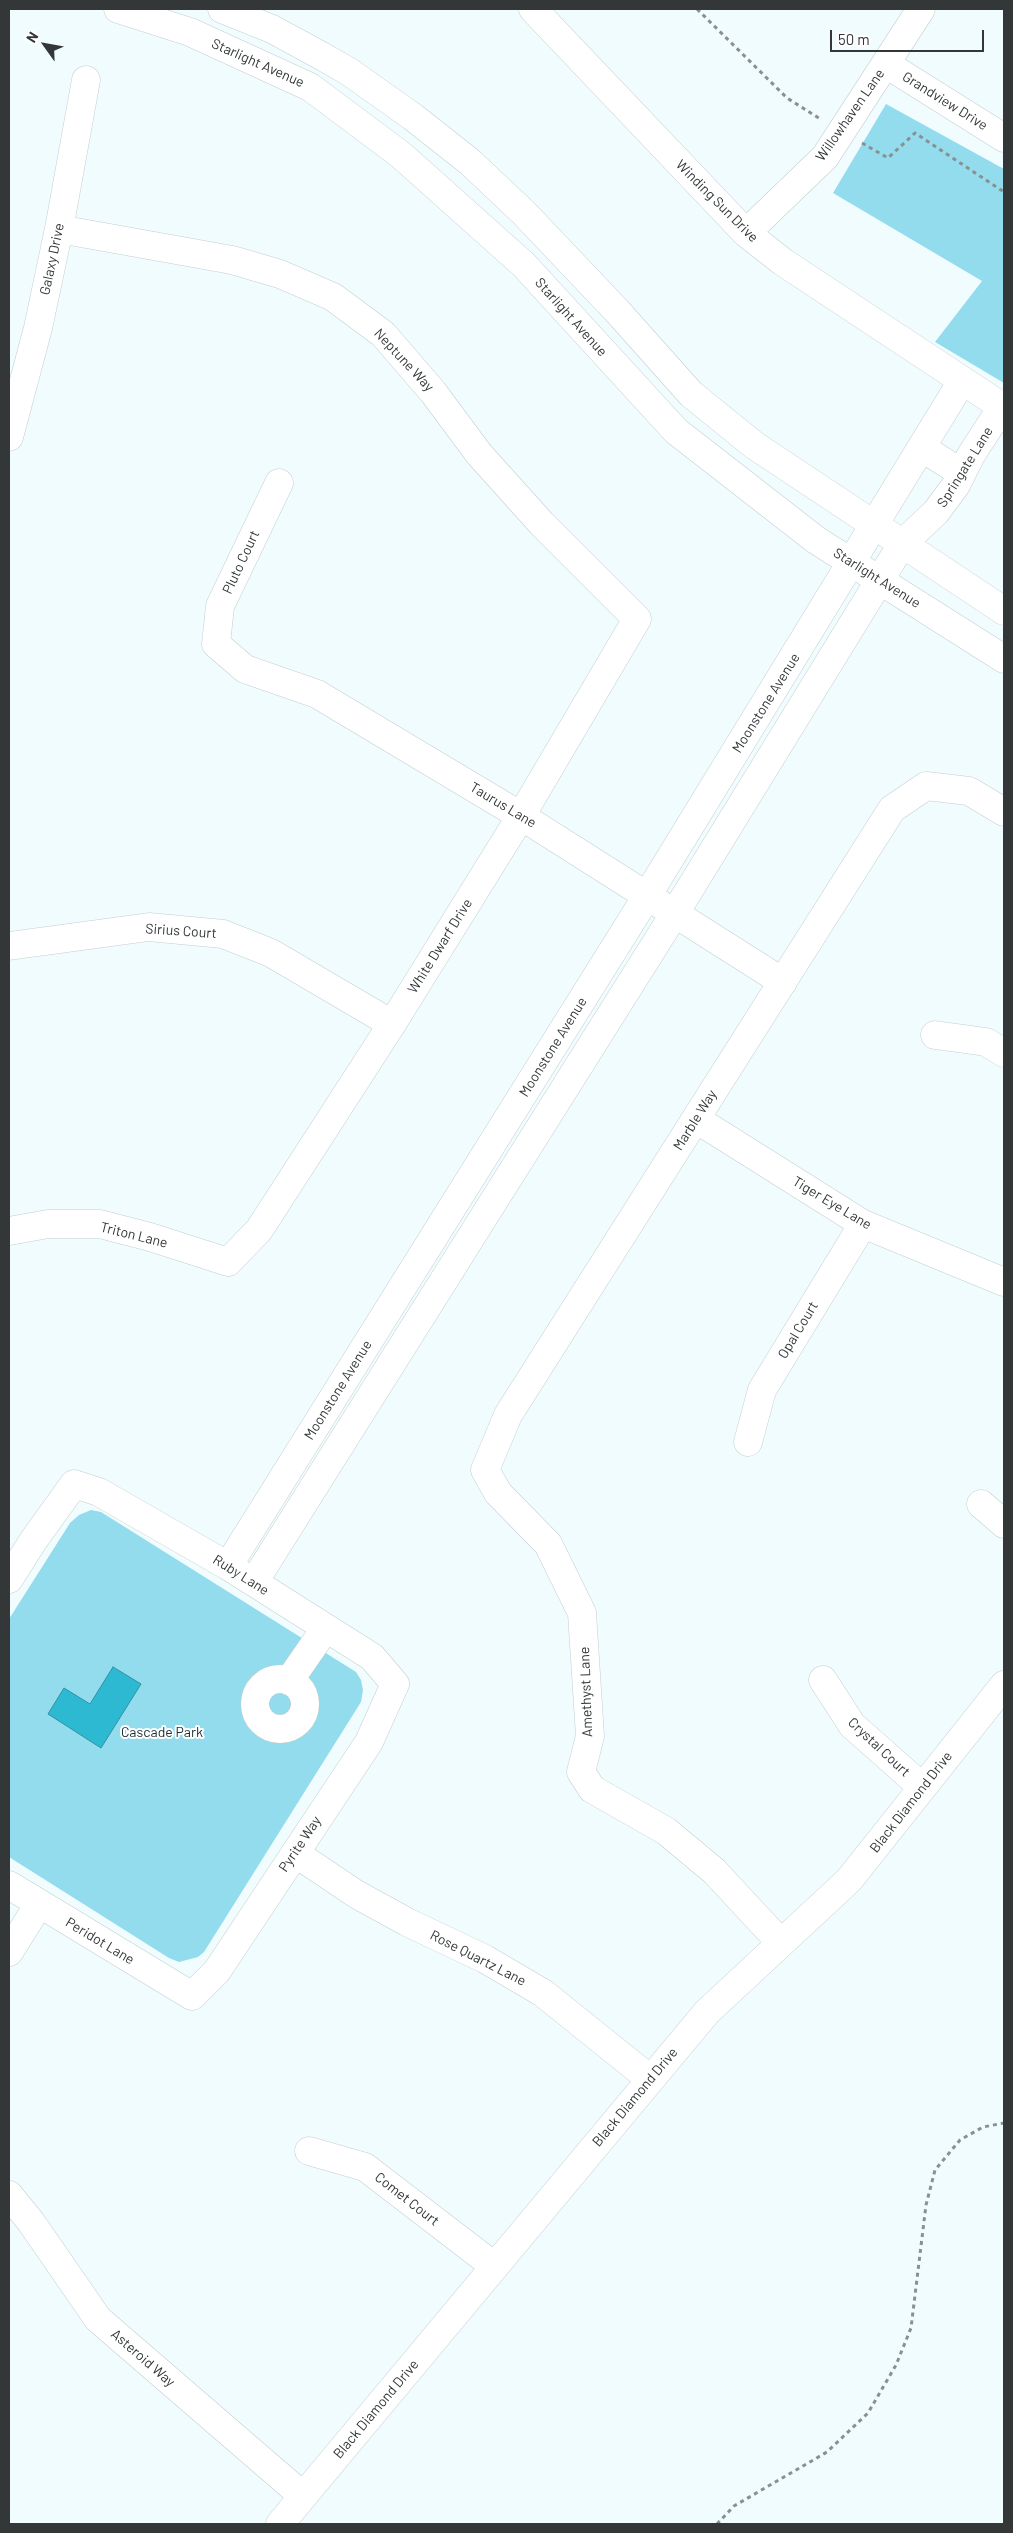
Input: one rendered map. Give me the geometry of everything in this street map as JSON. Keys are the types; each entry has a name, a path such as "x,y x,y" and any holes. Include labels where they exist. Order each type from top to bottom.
{"street":[{"name":"Starlight Avenue","path":"118,9 190,32 310,87 394,150 524,264 676,431 816,540 1004,659"},
{"path":"222,9 272,29 348,71 413,117 470,162 524,213 612,305 691,394 754,444 1004,611"},
{"name":"Winding Sun Drive","path":"533,9 746,233 782,262 1003,407"},
{"name":"Willowhaven Lane","path":"746,233 824,157 921,9"},
{"name":"Grandview Drive","path":"886,64 1004,138"},
{"name":"Galaxy Drive","path":"9,437 38,328 59,229 86,80"},
{"name":"Neptune Way","path":"59,229 232,260 280,274 333,297 383,334 433,392 479,454 542,524 637,619"},
{"path":"875,526 962,380"},
{"name":"Springate Lane","path":"902,544 936,512 1003,407"},
{"path":"922,448 962,473"},
{"name":"Pluto Court","path":"216,644 220,606 278,484"},
{"name":"Moonstone Avenue","path":"228,1566 647,896 875,526"},
{"path":"254,1582 675,914 902,544"},
{"name":"White Dwarf Drive","path":"228,1262 259,1230 392,1024 521,816 637,619"},
{"name":"Taurus Lane","path":"216,644 245,669 317,694 521,816 783,982"},
{"name":"Marble Way","path":"485,1470 508,1415 892,809 926,786 969,791 1004,812"},
{"name":"Sirius Court","path":"9,946 149,927 222,934 271,953 392,1024"},
{"path":"935,1035 986,1042 1004,1053"},
{"name":"Tiger Eye Lane","path":"696,1119 863,1224 1004,1282"},
{"name":"Triton Lane","path":"9,1231 48,1224 100,1224 150,1237 228,1262"},
{"name":"Opal Court","path":"748,1442 762,1390 863,1224"},
{"name":"Amethyst Lane","path":"485,1470 498,1493 548,1544 582,1613 590,1736 582,1772 592,1789 666,1831 714,1871 780,1942"},
{"name":"Ruby Lane","path":"9,1579 33,1541 74,1484 99,1492 254,1582 325,1629 372,1657 395,1684"},
{"path":"981,1504 1004,1524"},
{"path":"289,1681 325,1629"},
{"name":"Crystal Court","path":"824,1680 852,1725 922,1787"},
{"name":"Pyrite Way","path":"192,1996 217,1971 368,1742 395,1684"},
{"name":"Black Diamond Drive","path":"280,2524 707,2012 780,1942 849,1880 1004,1685"},
{"name":"Rose Quartz Lane","path":"295,1853 356,1894 408,1922 485,1959 543,1993 650,2079"},
{"name":"Peridot Lane","path":"9,1885 192,1996"},
{"path":"9,1952 39,1904"},
{"name":"Comet Court","path":"309,2151 365,2167 494,2266"},
{"name":"Asteroid Way","path":"9,2195 31,2222 98,2320 304,2496"}],"path":[{"path":"717,2524 734,2506 827,2452 868,2412 896,2365 911,2328 926,2205 935,2170 960,2140 984,2127 1004,2123"}],"green space":[{"path":"886,104 1004,169 1004,383 935,342 982,281 833,193"},
{"name":"Cascade Park","path":"91,1510 101,1512 356,1672 361,1680 363,1690 361,1702 204,1952 198,1957 179,1962 169,1958 9,1857 9,1619 70,1523 79,1515"}],"shaded area":[{"path":"113,1667 141,1684 101,1748 48,1714 64,1688 90,1704"}]}
